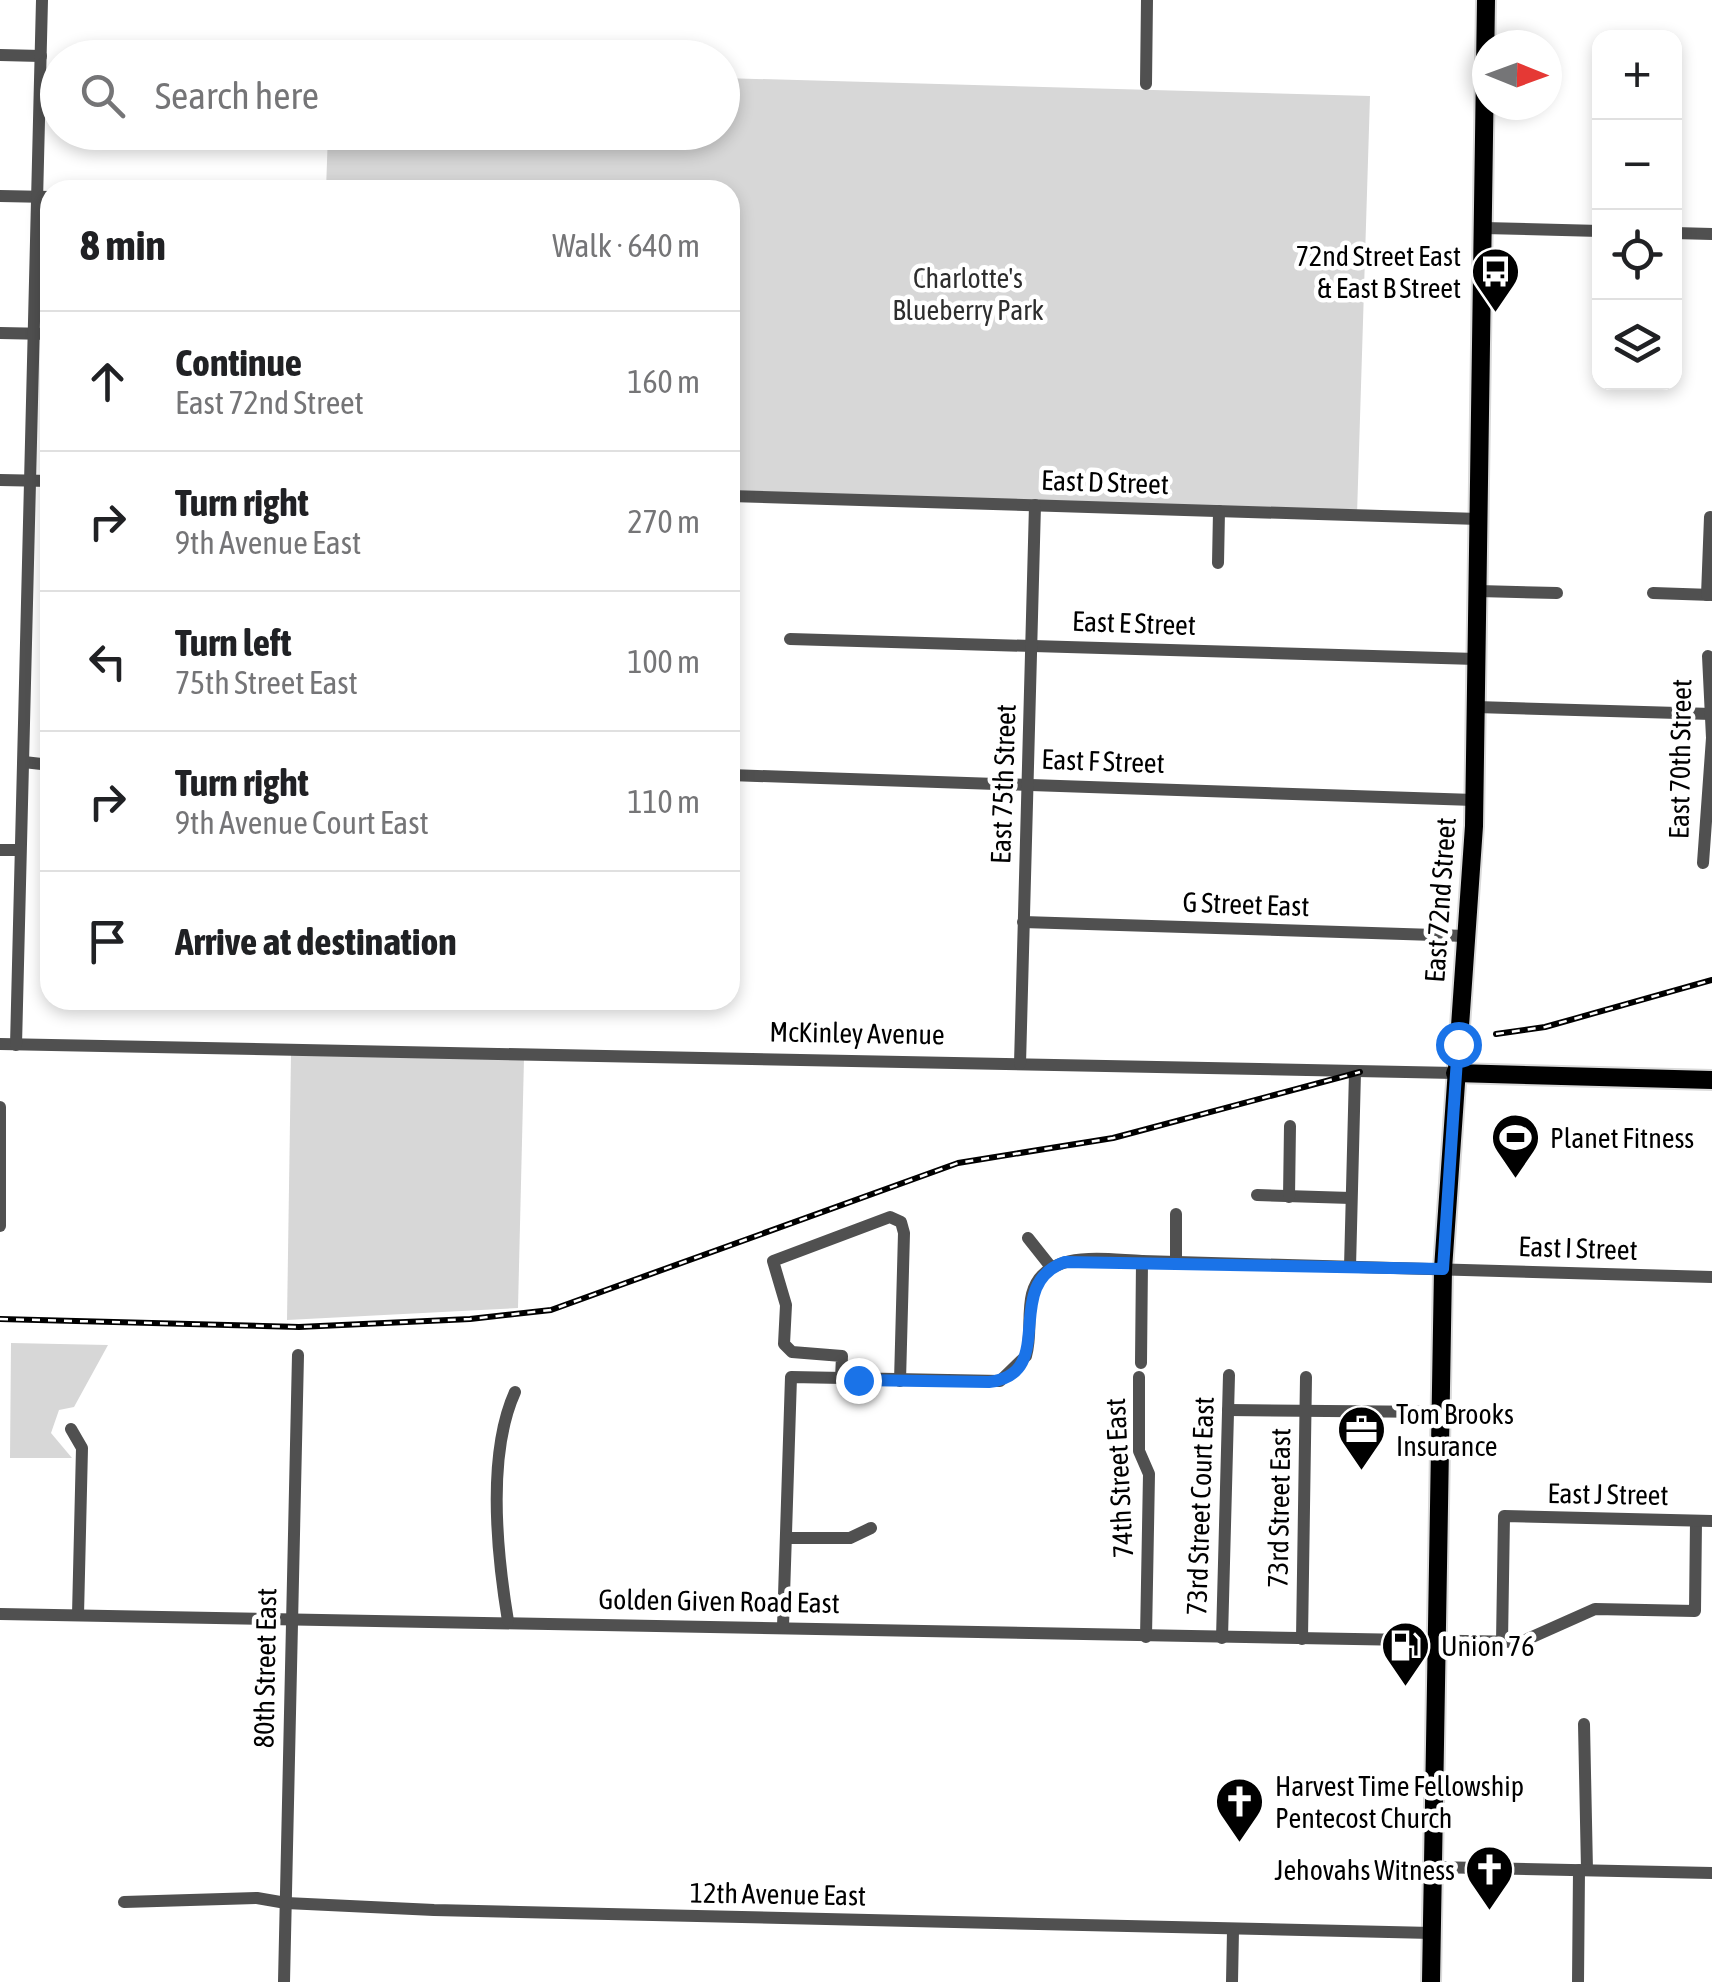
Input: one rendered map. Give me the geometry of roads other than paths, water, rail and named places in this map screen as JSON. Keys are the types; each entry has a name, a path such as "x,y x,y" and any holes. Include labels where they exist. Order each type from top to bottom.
{"main road":[{"name":"East 72nd Street","path":"1431,1982 1443,1269 1474,800 1486,0"},
{"name":"McKinley Avenue","path":"1455,1073 1712,1080"}],"street":[{"path":"41,40 42,0"},
{"path":"1146,84 1147,0"},
{"path":"0,55 40,56"},
{"path":"43,150 44,180"},
{"path":"0,196 40,197"},
{"path":"1484,228 1592,231"},
{"path":"1682,233 1712,234"},
{"path":"16,1044 34,334 40,252"},
{"path":"0,333 40,334"},
{"path":"0,480 40,480"},
{"name":"East D Street","path":"740,496 1479,518"},
{"name":"East 75th Street","path":"1020,1064 1035,505"},
{"path":"1218,564 1219,511"},
{"path":"1654,593 1709,595 1710,517"},
{"path":"1478,591 1557,593"},
{"name":"East E Street","path":"790,639 1476,659"},
{"name":"East 70th Street","path":"1703,863 1710,785 1708,656"},
{"path":"1476,707 1711,714"},
{"path":"24,762 40,764"},
{"name":"East F Street","path":"740,775 1474,800"},
{"path":"0,850 20,850"},
{"name":"G Street East","path":"1023,922 1466,936"},
{"name":"McKinley Avenue","path":"0,1044 1455,1073"},
{"path":"1350,1266 1355,1072"},
{"path":"0,1107 0,1226"},
{"path":"1289,1197 1290,1126"},
{"path":"1257,1195 1351,1198"},
{"path":"1176,1214 1176,1262"},
{"path":"841,1379 842,1356 792,1352 784,1344 786,1306 773,1261 872,1222 898,1219 904,1242 900,1381"},
{"path":"783,1627 791,1377 989,1382 1014,1372 1029,1346 1032,1292 1051,1267 1028,1238"},
{"name":"East I Street","path":"1051,1267 1076,1260 1712,1277"},
{"name":"74th Street East","path":"1142,1261 1139,1451 1150,1474 1146,1636"},
{"name":"80th Street East","path":"284,1982 298,1355"},
{"name":"73rd Street Court East","path":"1222,1638 1229,1375"},
{"name":"73rd Street East","path":"1302,1639 1306,1377"},
{"path":"508,1621 498,1561 501,1421 514,1392"},
{"path":"1228,1410 1441,1412"},
{"path":"71,1429 82,1448 78,1615"},
{"name":"East J Street","path":"1502,1642 1504,1516 1712,1522"},
{"name":"Golden Given Road East","path":"0,1614 1502,1642 1532,1640 1595,1609 1695,1611 1696,1521"},
{"path":"786,1538 850,1538 870,1528"},
{"path":"1578,1982 1584,1724"},
{"path":"1434,1866 1712,1873"},
{"name":"12th Avenue East","path":"124,1902 257,1898 286,1903 1432,1934"},
{"path":"1232,1982 1233,1930"}],"railway":[{"path":"1496,1034 1545,1027 1712,980"},
{"path":"0,1319 299,1327 470,1319 551,1310 958,1163 1113,1138 1360,1072"}],"place":[{"name":"72nd Street East & East B Street","path":"1496,314"},
{"name":"Planet Fitness","path":"1515,1180"},
{"name":"Tom Brooks Insurance","path":"1361,1472"},
{"name":"Union 76","path":"1406,1688"},
{"name":"Harvest Time Fellowship Pentecost Church","path":"1240,1844"},
{"name":"Jehovahs Witness","path":"1490,1912"}],"park label":[{"name":"Charlotte's Blueberry Park","path":"968,294"}]}
